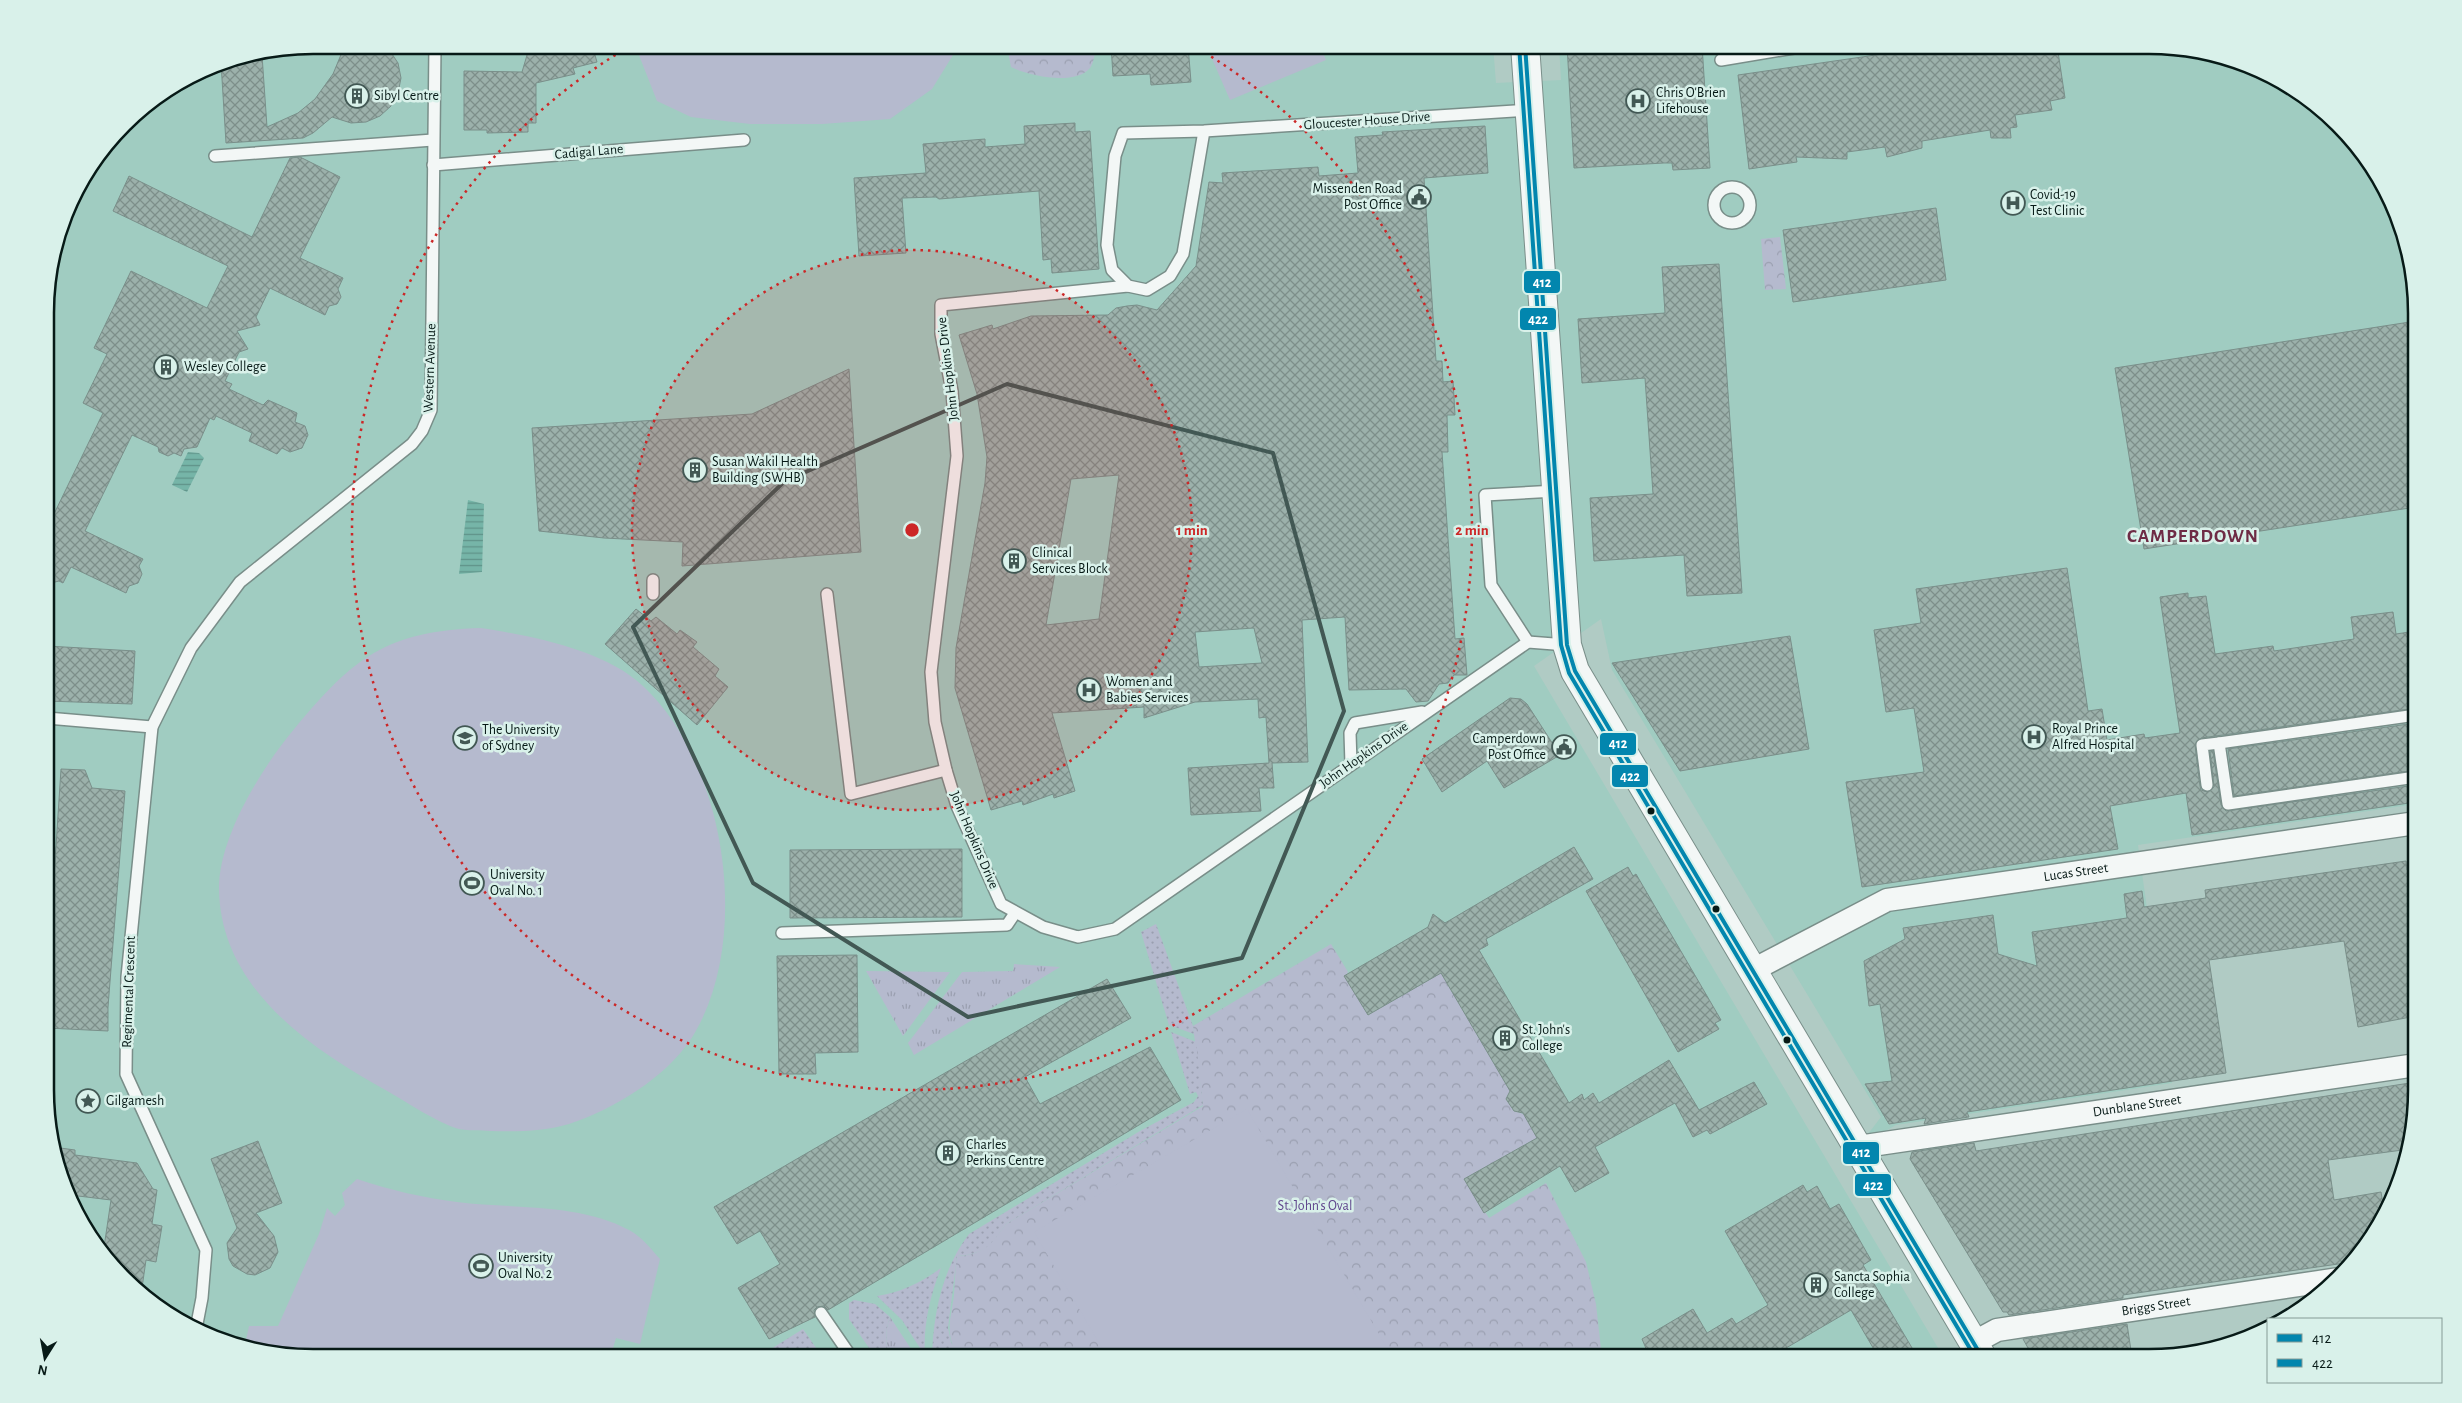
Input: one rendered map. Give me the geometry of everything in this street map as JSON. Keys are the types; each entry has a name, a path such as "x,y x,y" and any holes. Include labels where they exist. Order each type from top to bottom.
{"street":[{"path":"1526,54 1567,644 1575,671 1977,1349"},
{"name":"Lucas Street","path":"1753,970 1888,900 2408,824"},
{"name":"Dunblane Street","path":"1858,1147 2408,1066"},
{"name":"Briggs Street","path":"1979,1349 1998,1330 2324,1281"}],"lane":[{"name":"Western Avenue","path":"191,648 240,582 412,444 428,420 431,404 434,54"},
{"path":"1720,60 1757,54"},
{"name":"Gloucester House Drive","path":"1128,286 1112,270 1107,245 1115,156 1123,133 1204,131 1530,110"},
{"path":"1128,286 1147,290 1170,276 1183,254 1204,131"},
{"path":"215,156 433,140"},
{"name":"Cadigal Lane","path":"433,165 744,140"},
{"name":"John Hopkins Drive","path":"1128,286 941,305 941,334 952,391 957,456 931,672 935,722 946,770 958,806 1001,904 1043,926 1078,937 1115,929 1528,642"},
{"path":"1556,491 1485,495 1491,585 1528,642 1567,644"},
{"path":"653,580 653,594"},
{"path":"828,594 851,794 946,770"},
{"name":"Regimental Crescent","path":"191,648 152,727 126,977 126,1074 206,1250 202,1298 197,1323"},
{"path":"1351,764 1350,733 1356,722 1427,711"},
{"path":"2207,785 2202,745 2408,716"},
{"path":"54,719 152,727"},
{"path":"2219,743 2228,804 2408,778"},
{"path":"782,933 1007,925 1015,913"},
{"path":"821,1313 846,1349"}],"highlighted area":[{"path":"1007,384 1273,453 1344,711 1242,958 968,1017 753,883 633,627 785,481"}],"shaded area":[{"path":"296,54 1494,54 1496,83 1561,80 1560,54 2166,54 2216,63 2248,73 2279,88 2307,107 2344,142 2374,183 2389,214 2399,246 2408,296 2408,805 2138,845 2172,1083 1896,1125 1858,1147 1881,1117 1612,670 1601,619 1534,666 1939,1349 296,1349 262,1344 214,1330 183,1315 155,1296 107,1248 88,1220 73,1189 59,1141 54,1107 54,296 56,279 63,246 73,214 88,183 107,155 155,107 183,88 214,73 262,59"},
{"path":"188,452 199,453 204,458 187,492 172,485"},
{"path":"468,500 484,504 482,572 459,574"}],"green space":[{"path":"639,54 953,54 932,89 890,119 822,124 750,124 691,117 657,101"},
{"path":"1008,54 1095,54 1090,68 1074,77 1052,78 1011,67"},
{"path":"1210,54 1324,54 1326,60 1230,100"},
{"path":"1780,237 1786,289 1765,290 1761,239"},
{"name":"University Oval No. 1","path":"481,628 522,635 567,646 609,663 643,686 672,720 695,760 711,806 722,855 725,905 721,954 710,999 691,1039 667,1067 621,1101 586,1118 541,1130 471,1130 451,1126 359,1075 301,1035 276,1012 253,986 235,957 224,925 219,890 226,848 244,804 282,744 316,703 336,683 375,652 396,642 448,630"},
{"path":"1156,924 1193,1026 1194,1034 1169,1025 1141,932"},
{"name":"St. John's Oval","path":"1331,944 1348,972 1345,977 1368,1015 1441,973 1510,1091 1506,1099 1514,1111 1524,1114 1537,1138 1464,1179 1489,1218 1546,1183 1586,1262 1596,1304 1601,1349 955,1349 950,1335 950,1320 957,1256 980,1251 991,1243 1006,1224 1203,1106 1193,1026"},
{"path":"1014,964 1060,967 914,1055 908,1043 962,972 1013,971"},
{"path":"866,971 950,972 903,1036"},
{"path":"1171,1032 1196,1042 1203,1105 1006,1224 986,1248 974,1253 957,1256 948,1328 951,1342 955,1349 933,1349 934,1325 946,1277 952,1262 969,1234 1140,1131 1194,1102 1198,1096 1196,1092 1190,1094"},
{"path":"1247,1109 1388,1349 1103,1349 1034,1232"},
{"name":"University Oval No. 2","path":"357,1179 407,1193 445,1200 545,1208 589,1215 610,1221 629,1230 642,1239 660,1259 640,1344 616,1338 613,1349 296,1349 246,1340 249,1326 278,1326 319,1234 327,1208 335,1216 345,1205 342,1193"},
{"path":"941,1268 928,1311 925,1349 921,1349 902,1320 877,1296 894,1292 926,1278"},
{"path":"854,1300 875,1304 890,1317 886,1338 887,1349 870,1349 849,1319 849,1303"},
{"path":"890,1317 911,1349 887,1349 887,1327"},
{"path":"803,1329 817,1349 771,1349"}],"building":[{"name":"Sibyl Centre","path":"341,54 392,54 398,63 401,78 398,93 391,106 380,116 366,122 351,123 332,117 313,133 303,138 226,143 221,71 262,59 267,127 298,113 315,99 333,74"},
{"path":"527,54 595,54 597,62 573,68 575,74 536,83 536,123 528,123 528,132 487,133 487,130 464,130 464,71 522,72"},
{"path":"1112,54 1189,54 1191,82 1151,85 1150,74 1113,76"},
{"name":"Chris O'Brien Lifehouse","path":"1568,54 1703,54 1710,168 1673,170 1672,163 1664,163 1574,168"},
{"path":"1882,54 2058,54 2065,98 2050,101 2052,110 2015,115 2017,127 2010,128 2011,138 1991,138 1990,130 1922,141 1922,148 1887,157 1885,147 1847,152 1847,159 1796,157 1797,162 1749,169 1738,75"},
{"path":"1075,123 1075,132 1090,131 1099,269 1052,273 1051,259 1043,260 1039,191 939,199 936,197 902,198 906,253 859,256 854,178 926,173 923,144 985,139 985,147 1025,144 1024,126"},
{"path":"1485,126 1488,173 1424,178 1436,361 1442,361 1443,382 1453,381 1455,415 1447,415 1448,452 1442,452 1455,639 1464,638 1467,675 1454,675 1448,683 1439,684 1428,701 1416,702 1406,689 1349,690 1345,617 1302,620 1308,762 1272,763 1274,788 1259,788 1261,811 1191,815 1188,768 1269,763 1266,717 1259,718 1258,699 1195,702 1144,718 1144,707 1052,713 1075,791 1054,798 1053,794 1023,805 1022,801 991,810 955,688 956,648 985,483 987,457 977,394 959,335 992,325 993,329 1031,316 1108,315 1116,308 1137,305 1157,310 1196,266 1209,182 1223,183 1222,173 1318,167 1319,176 1358,173 1355,137 1383,135 1382,132","holes":["1119,475 1099,619 1046,625 1071,479","1254,628 1262,663 1199,667 1195,632"]},
{"name":"Wesley College","path":"300,157 340,177 300,258 343,278 338,289 341,297 337,304 329,306 325,315 270,288 256,317 260,325 237,331 248,349 239,352 225,381 232,384 229,389 263,405 268,400 297,413 295,422 305,426 308,435 302,448 290,452 282,448 277,454 249,441 252,433 216,416 214,420 210,418 197,447 184,449 181,456 174,453 168,456 159,452 158,447 132,435 85,531 143,559 139,566 142,574 138,583 129,586 126,593 71,567 63,583 59,581 54,582 54,514 103,413 83,403 107,354 94,348 131,271 207,308 228,266 113,211 129,176 252,237 290,158"},
{"path":"1936,208 1946,280 1793,302 1783,230"},
{"path":"1719,264 1742,593 1687,596 1684,555 1594,561 1590,498 1653,494 1645,378 1582,383 1578,319 1665,313 1662,267"},
{"path":"2408,322 2408,508 2144,549 2115,368"},
{"name":"Susan Wakil Health Building (SWHB)","path":"849,369 861,552 682,566 683,542 604,538 539,531 532,428 752,414"},
{"path":"2067,568 2088,711 2102,709 2107,740 2144,734 2145,738 2180,733 2160,597 2188,593 2188,598 2206,596 2215,654 2273,646 2274,651 2354,639 2351,617 2393,612 2396,634 2408,632 2408,709 2201,738 2195,745 2201,790 2207,792 2214,787 2210,752 2213,751 2221,805 2226,811 2408,786 2408,803 2192,835 2186,793 2110,806 2118,849 1862,887 1846,782 1924,772 1914,708 1886,712 1874,630 1921,623 1916,589"},
{"path":"636,609 651,621 656,617 677,634 680,630 697,642 693,647 719,669 715,676 728,687 697,725 605,644"},
{"path":"1790,636 1809,749 1680,771 1612,663"},
{"path":"54,646 135,651 132,704 54,701"},
{"path":"1510,698 1521,699 1527,704 1560,755 1504,788 1487,761 1442,792 1422,759"},
{"path":"2408,724 2408,771 2234,796 2228,749"},
{"path":"61,769 85,770 92,788 125,791 108,1007 108,1031 54,1028 54,877"},
{"name":"St. John's College","path":"1574,847 1593,879 1486,939 1488,945 1479,950 1569,1103 1582,1094 1584,1100 1593,1093 1599,1103 1669,1060 1699,1110 1754,1082 1767,1104 1710,1134 1707,1130 1693,1137 1675,1103 1595,1147 1609,1173 1575,1192 1560,1166 1484,1213 1464,1179 1537,1138 1523,1113 1514,1111 1506,1099 1510,1091 1441,973 1368,1015 1344,976 1428,927 1433,914 1445,923"},
{"path":"962,849 962,917 790,918 790,850"},
{"path":"2406,861 2408,870 2408,1018 2358,1027 2344,941 2209,960 2226,1073 1967,1112 1969,1117 1924,1124 1926,1118 1889,1124 1865,1084 1892,1081 1880,1004 1869,1006 1864,961 1905,939 1903,928 1993,915 1998,954 2037,966 2032,932 2127,918 2124,894 2142,891 2144,907 2206,898 2205,890"},
{"path":"1628,867 1633,876 1636,874 1721,1020 1715,1023 1719,1029 1678,1052 1586,891"},
{"path":"857,955 858,1052 815,1053 816,1074 779,1074 777,956"},
{"name":"Charles Perkins Centre","path":"1107,979 1131,1018 1025,1077 1040,1104 1150,1047 1181,1100 828,1310 824,1306 817,1307 814,1310 815,1317 769,1339 738,1288 780,1264 760,1231 737,1244 714,1207"},
{"path":"2408,1083 2408,1107 2401,1150 2328,1160 2334,1200 2381,1192 2383,1203 2365,1234 2341,1264 2123,1295 2123,1298 2009,1315 2007,1312 2003,1312 1910,1159 1912,1152 1974,1143 1976,1151"},
{"path":"258,1141 282,1203 256,1213 274,1236 278,1252 270,1268 255,1275 247,1274 233,1266 229,1259 227,1243 237,1228 211,1159"},
{"path":"61,1148 75,1150 75,1155 137,1163 153,1189 157,1190 152,1224 162,1226 156,1262 146,1260 142,1285 104,1244 111,1200 76,1196"},
{"name":"Sancta Sophia College","path":"1803,1185 1807,1192 1817,1186 1830,1209 1839,1204 1871,1260 1863,1265 1913,1349 1874,1349 1851,1310 1784,1349 1646,1349 1642,1339 1693,1309 1707,1333 1732,1318 1736,1324 1768,1305 1725,1231"},
{"path":"2127,1324 2131,1349 2029,1349 2023,1339"}],"transit line":[{"name":"422","path":"1520,54 1561,645 1569,673 1970,1349"},
{"name":"412","path":"1526,54 1567,645 1575,671 1977,1349"}],"place":[{"name":"Sibyl Centre","path":"357,96"},
{"name":"Chris O'Brien Lifehouse","path":"1638,101"},
{"name":"Missenden Road Post Office","path":"1419,197"},
{"name":"Covid-19 Test Clinic","path":"2013,203"},
{"name":"Wesley College","path":"166,367"},
{"name":"Susan Wakil Health Building (SWHB)","path":"695,470"},
{"name":"Clinical Services Block","path":"1014,561"},
{"name":"Women and Babies Services","path":"1089,690"},
{"name":"Royal Prince Alfred Hospital","path":"2034,737"},
{"name":"The University of Sydney","path":"465,738"},
{"name":"Camperdown Post Office","path":"1564,747"},
{"name":"University Oval No. 1","path":"472,883"},
{"name":"St. John's College","path":"1505,1038"},
{"name":"Gilgamesh","path":"88,1101"},
{"name":"Charles Perkins Centre","path":"948,1153"},
{"name":"University Oval No. 2","path":"481,1266"},
{"name":"Sancta Sophia College","path":"1816,1285"}],"district":[{"name":"CAMPERDOWN","path":"2193,536"}]}
